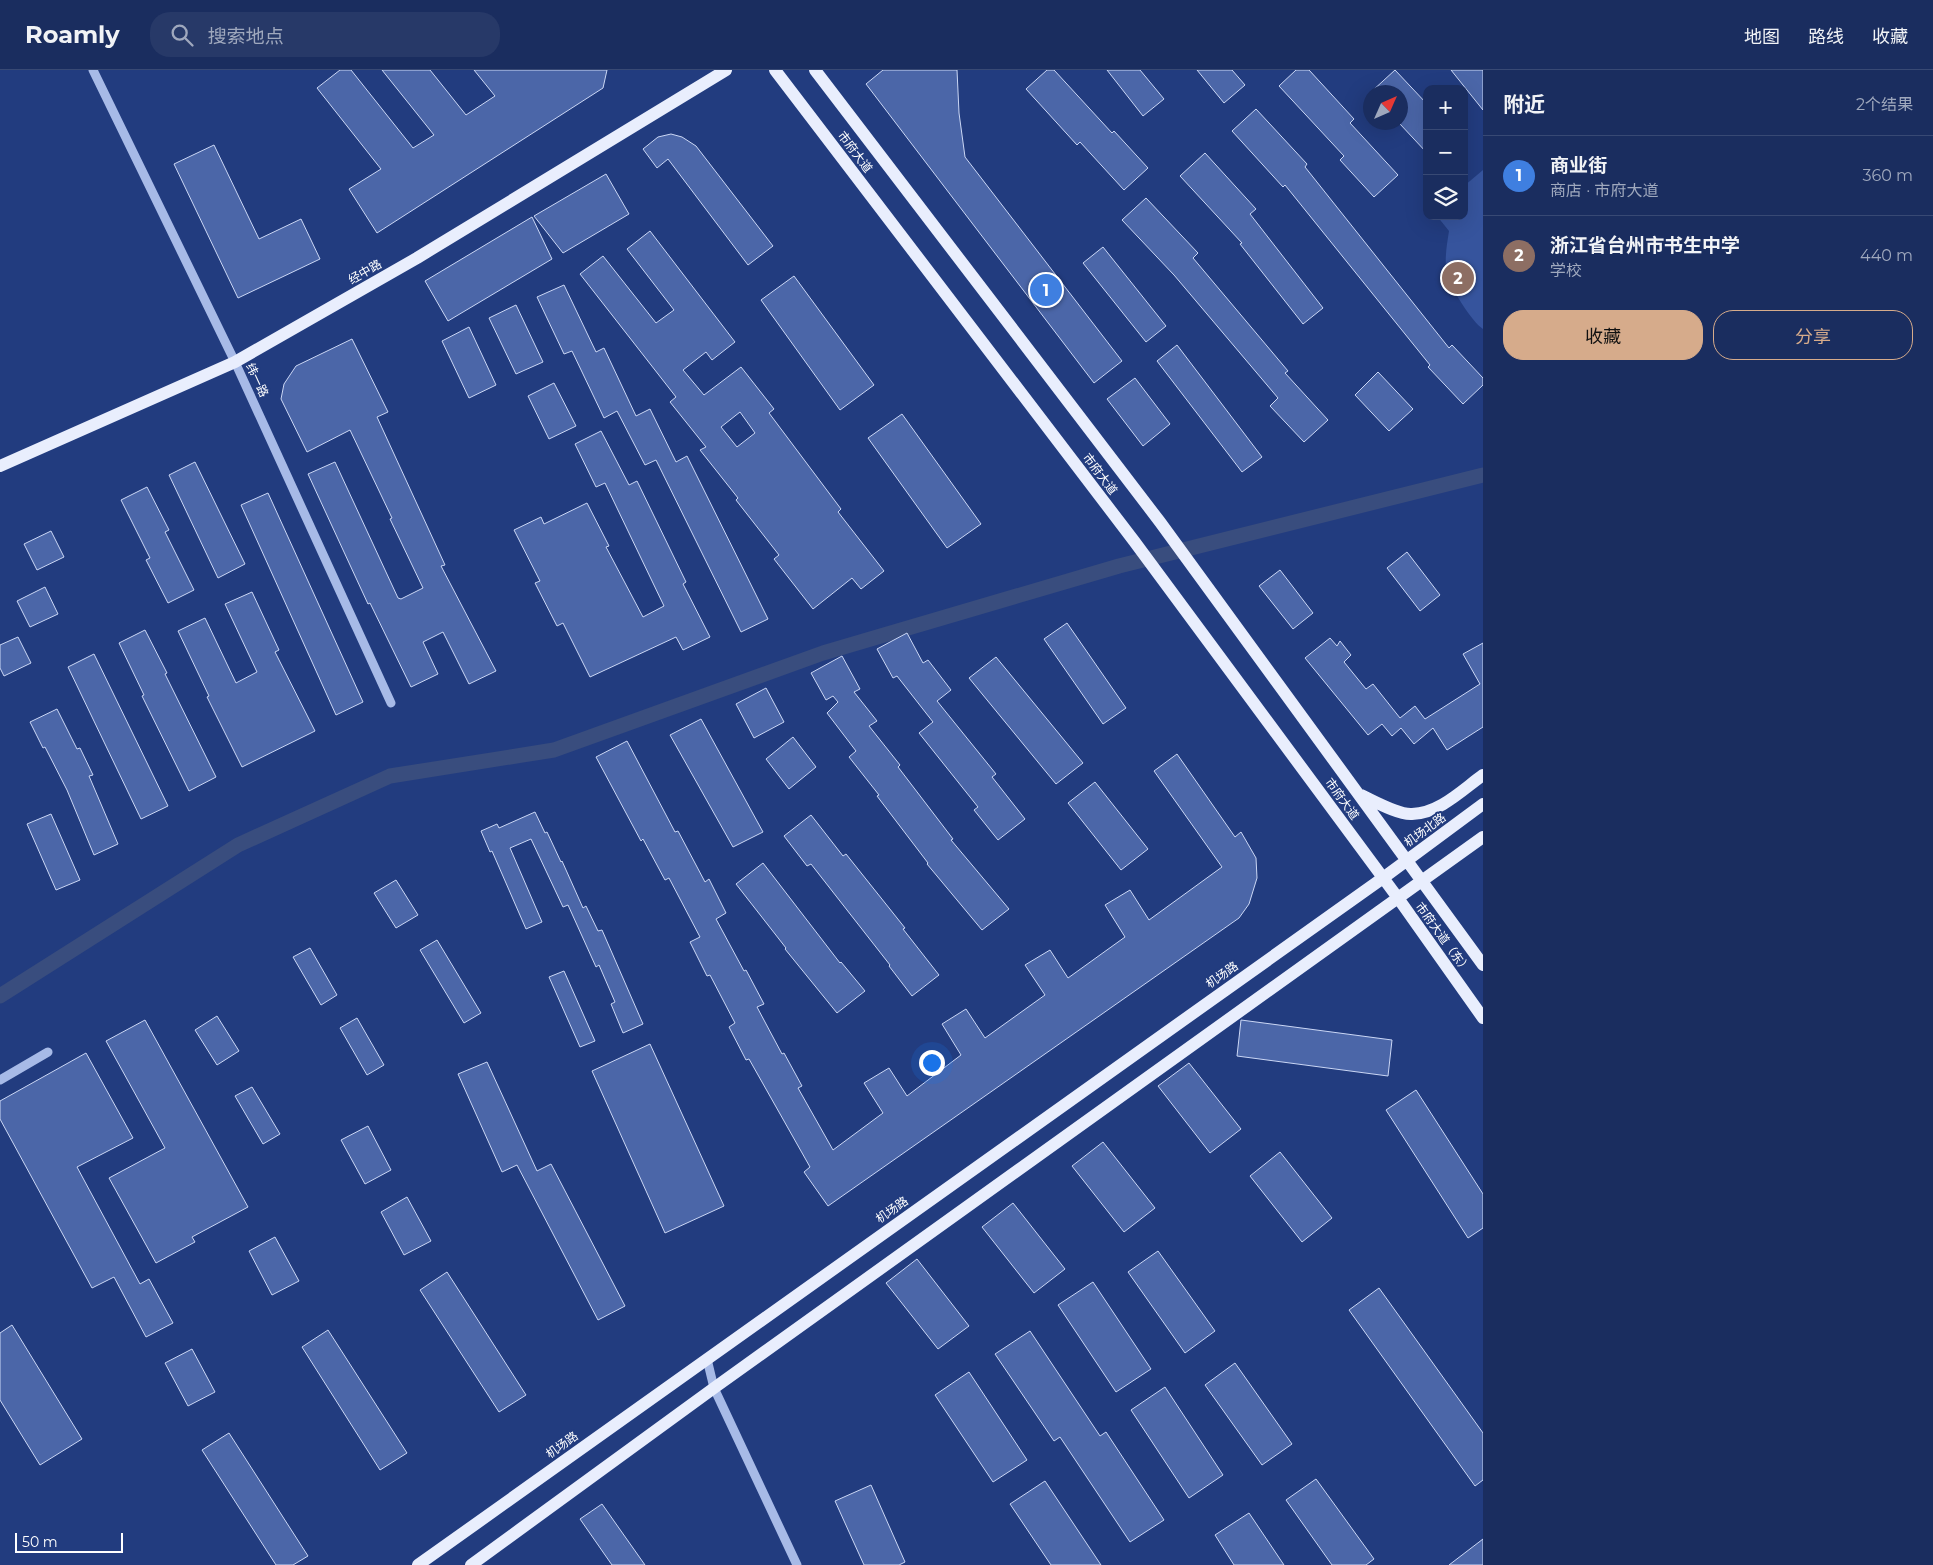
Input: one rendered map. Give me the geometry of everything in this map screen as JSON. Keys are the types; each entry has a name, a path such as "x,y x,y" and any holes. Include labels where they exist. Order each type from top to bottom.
{"main road":[{"name":"经中路","path":"0,466 235,362 417,258 726,70"},
{"name":"市府大道","path":"775,70 1134,541 1398,898"},
{"name":"市府大道","path":"816,70 1160,522 1407,860 1421,882"},
{"path":"1359,794 1390,808 1411,814 1436,810 1483,775"},
{"name":"机场北路","path":"1383,878 1483,804"},
{"path":"471,1565 714,1388 1483,837"},
{"name":"机场路","path":"418,1565 1383,878"},
{"name":"市府大道（东）","path":"1421,882 1483,966"},
{"name":"市府大道（东）","path":"1398,898 1483,1018"}],"street":[{"name":"纬一路","path":"92,70 235,362 391,703"},
{"path":"0,1080 48,1052"},
{"path":"707,1359 714,1388 797,1565"}],"shaded area":[{"path":"1483,170 1483,329 1468,312 1449,280 1446,252 1449,231 1440,220 1468,220 1468,183"}],"building":[{"path":"340,70 351,70 413,148 434,135 382,70 430,70 466,115 495,96 474,70 607,70 603,88 377,233 349,189 381,169 317,88"},
{"path":"883,70 957,70 959,113 965,157 1122,361 1094,383 866,84"},
{"path":"1047,70 1054,70 1112,133 1114,131 1148,168 1124,190 1080,142 1077,145 1026,89"},
{"path":"1107,70 1140,70 1164,99 1143,116"},
{"path":"1197,70 1232,70 1245,85 1224,103"},
{"path":"1296,70 1309,70 1354,119 1350,123 1398,175 1374,197 1340,160 1344,156 1279,86"},
{"path":"1395,70 1423,100 1423,149 1406,130 1408,130 1408,85 1379,85"},
{"path":"1451,70 1483,70 1483,110 1468,91 1468,85 1463,85"},
{"path":"1256,109 1307,164 1305,167 1449,348 1452,345 1483,378 1483,385 1463,404 1428,367 1430,365 1285,185 1283,187 1232,131"},
{"path":"671,134 682,137 696,146 773,246 748,265 668,159 657,168 643,149 658,137"},
{"path":"214,145 259,239 301,219 320,259 238,298 174,164"},
{"path":"1205,153 1256,209 1250,214 1323,308 1303,324 1240,244 1242,243 1180,176"},
{"path":"606,174 629,214 563,253 534,216"},
{"path":"1146,198 1198,253 1193,258 1288,371 1285,373 1328,420 1304,442 1270,406 1278,398 1174,275 1122,220"},
{"path":"532,217 552,259 448,321 425,281"},
{"path":"650,231 735,342 712,360 706,352 683,370 704,395 741,367 774,409 769,413 841,509 838,512 884,571 861,589 852,578 813,609 774,559 779,555 736,500 738,498 700,450 706,447 670,402 676,397 580,274 603,256 656,323 674,310 627,249","holes":["740,412 755,433 737,447 721,427"]},
{"path":"1103,247 1166,326 1146,342 1083,263"},
{"path":"794,276 874,385 840,410 761,300"},
{"path":"564,285 596,352 604,348 636,416 650,409 676,462 687,456 768,619 741,632 656,460 645,465 617,411 604,418 572,351 564,354 537,297"},
{"path":"516,305 543,362 516,374 489,318"},
{"path":"469,327 496,385 469,398 442,341"},
{"path":"352,339 388,412 377,417 445,565 441,566 496,671 469,684 443,632 423,642 438,674 411,687 370,603 368,604 308,474 335,462 398,598 401,599 423,588 390,519 392,518 350,430 307,452 281,399 284,384 296,366"},
{"path":"1177,345 1262,457 1242,472 1157,361"},
{"path":"1378,372 1413,409 1389,431 1355,395"},
{"path":"1135,378 1170,424 1143,446 1107,399"},
{"path":"554,383 576,426 549,439 528,396"},
{"path":"902,414 981,524 947,548 868,438"},
{"path":"601,431 629,485 637,481 686,582 683,584 710,637 683,650 676,637 590,677 563,623 557,626 535,583 540,581 514,530 541,517 544,524 587,503 609,546 606,547 643,617 664,606 605,483 596,487 575,444"},
{"path":"195,462 245,564 218,578 169,475"},
{"path":"147,487 169,530 165,532 194,590 168,603 146,560 150,558 121,500"},
{"path":"268,493 363,702 336,715 241,505"},
{"path":"51,531 64,557 37,570 24,544"},
{"path":"1407,552 1440,595 1420,611 1387,568"},
{"path":"1280,570 1313,613 1293,629 1259,586"},
{"path":"45,587 58,614 30,627 17,601"},
{"path":"252,592 279,650 275,652 315,731 242,767 207,697 209,696 178,631 205,618 236,683 257,672 225,604"},
{"path":"1067,623 1126,708 1103,724 1044,639"},
{"path":"145,630 216,777 189,791 142,696 144,695 119,643"},
{"path":"907,633 923,663 928,660 951,690 937,701 996,774 992,777 1025,819 998,840 974,810 978,807 919,733 933,722 897,676 893,678 877,649"},
{"path":"18,637 31,663 4,676 0,668 0,645"},
{"path":"1330,638 1337,646 1340,641 1351,655 1344,662 1366,689 1373,684 1400,718 1415,706 1425,719 1480,684 1463,654 1483,643 1483,727 1447,750 1433,728 1414,744 1401,728 1392,736 1382,724 1368,735 1305,658"},
{"path":"94,654 168,806 141,819 68,667"},
{"path":"842,656 860,689 854,692 877,721 869,726 900,765 898,767 953,839 951,840 1009,909 982,930 927,864 877,796 879,795 849,757 856,751 827,713 838,702 833,696 826,700 811,673"},
{"path":"996,657 1083,763 1056,784 969,678"},
{"path":"766,688 784,722 754,738 736,704"},
{"path":"57,709 77,749 80,748 93,775 89,776 118,844 94,855 67,790 30,722"},
{"path":"701,719 763,832 733,847 670,735"},
{"path":"793,737 816,767 789,789 766,759"},
{"path":"627,741 675,832 678,831 705,882 709,879 726,913 716,919 764,1004 757,1007 782,1054 784,1053 802,1086 798,1088 833,1150 883,1113 864,1083 889,1068 907,1096 961,1055 942,1024 966,1009 985,1038 1045,995 1025,965 1050,950 1068,978 1125,937 1105,905 1130,890 1149,920 1222,867 1154,771 1177,754 1235,837 1241,832 1256,858 1257,878 1249,904 1239,918 828,1206 804,1172 810,1167 749,1059 746,1060 729,1027 735,1023 710,975 707,976 690,942 700,937 669,878 665,880 643,839 641,841 596,757"},
{"path":"1095,782 1148,849 1121,870 1068,803"},
{"path":"535,812 562,861 583,908 586,906 598,931 602,930 643,1024 623,1033 611,1004 615,1002 599,965 596,967 568,905 563,907 531,839 510,848 542,922 526,929 492,851 490,852 481,831 497,824 499,828"},
{"path":"51,814 80,880 56,890 27,824"},
{"path":"811,815 843,856 846,854 905,928 903,929 939,975 912,996 811,864 807,866 784,836"},
{"path":"763,863 840,963 865,991 837,1013 736,884"},
{"path":"396,880 418,915 396,928 374,893"},
{"path":"437,940 481,1013 464,1023 420,950"},
{"path":"310,948 337,995 321,1005 293,957"},
{"path":"564,971 595,1041 580,1047 549,977"},
{"path":"217,1016 239,1051 217,1065 195,1030"},
{"path":"357,1018 384,1065 367,1075 340,1028"},
{"path":"145,1020 248,1207 192,1237 195,1242 156,1263 109,1178 165,1148 106,1041"},
{"path":"1241,1020 1392,1040 1388,1076 1237,1056"},
{"path":"650,1044 724,1206 665,1233 592,1071"},
{"path":"86,1053 133,1138 77,1167 140,1284 149,1279 173,1323 146,1337 114,1277 92,1288 0,1119 0,1101"},
{"path":"487,1062 537,1171 551,1164 625,1306 598,1320 517,1165 502,1172 458,1074"},
{"path":"1189,1063 1241,1129 1210,1153 1158,1086"},
{"path":"252,1087 280,1134 263,1144 235,1096"},
{"path":"1416,1090 1483,1194 1483,1228 1468,1238 1386,1110"},
{"path":"368,1126 391,1170 365,1184 341,1140"},
{"path":"1103,1142 1155,1208 1124,1232 1072,1166"},
{"path":"1280,1152 1332,1218 1302,1242 1250,1176"},
{"path":"407,1197 431,1241 404,1255 381,1212"},
{"path":"1013,1203 1065,1269 1034,1293 982,1227"},
{"path":"275,1237 299,1281 272,1295 249,1251"},
{"path":"1158,1251 1215,1331 1185,1353 1128,1272"},
{"path":"917,1259 969,1326 938,1349 886,1283"},
{"path":"447,1272 526,1395 499,1412 420,1290"},
{"path":"1093,1282 1151,1369 1116,1392 1058,1305"},
{"path":"1379,1288 1483,1433 1483,1480 1475,1486 1349,1310"},
{"path":"12,1325 82,1439 40,1465 0,1400 0,1333"},
{"path":"328,1330 407,1453 380,1470 302,1347"},
{"path":"1030,1331 1100,1436 1106,1432 1164,1520 1130,1542 1060,1437 1054,1441 995,1354"},
{"path":"192,1349 215,1392 188,1406 165,1363"},
{"path":"1235,1363 1292,1444 1262,1465 1205,1385"},
{"path":"969,1372 1027,1460 993,1482 935,1395"},
{"path":"1165,1387 1223,1475 1189,1498 1131,1410"},
{"path":"229,1433 308,1556 293,1565 276,1565 202,1450"},
{"path":"1316,1479 1374,1559 1366,1565 1332,1565 1286,1500"},
{"path":"1045,1481 1101,1565 1051,1565 1010,1504"},
{"path":"871,1485 905,1562 899,1565 864,1565 835,1501"},
{"path":"602,1504 645,1565 612,1565 580,1519"},
{"path":"1249,1513 1284,1565 1234,1565 1215,1535"},
{"path":"1483,1539 1483,1565 1449,1565"}],"waterway":[{"path":"0,996 238,845 390,776 554,750 823,653 1119,566 1483,475"}],"place":[{"name":"浙江省台州市书生中学","path":"1458,278"},
{"name":"商业街","path":"1046,290"}]}
